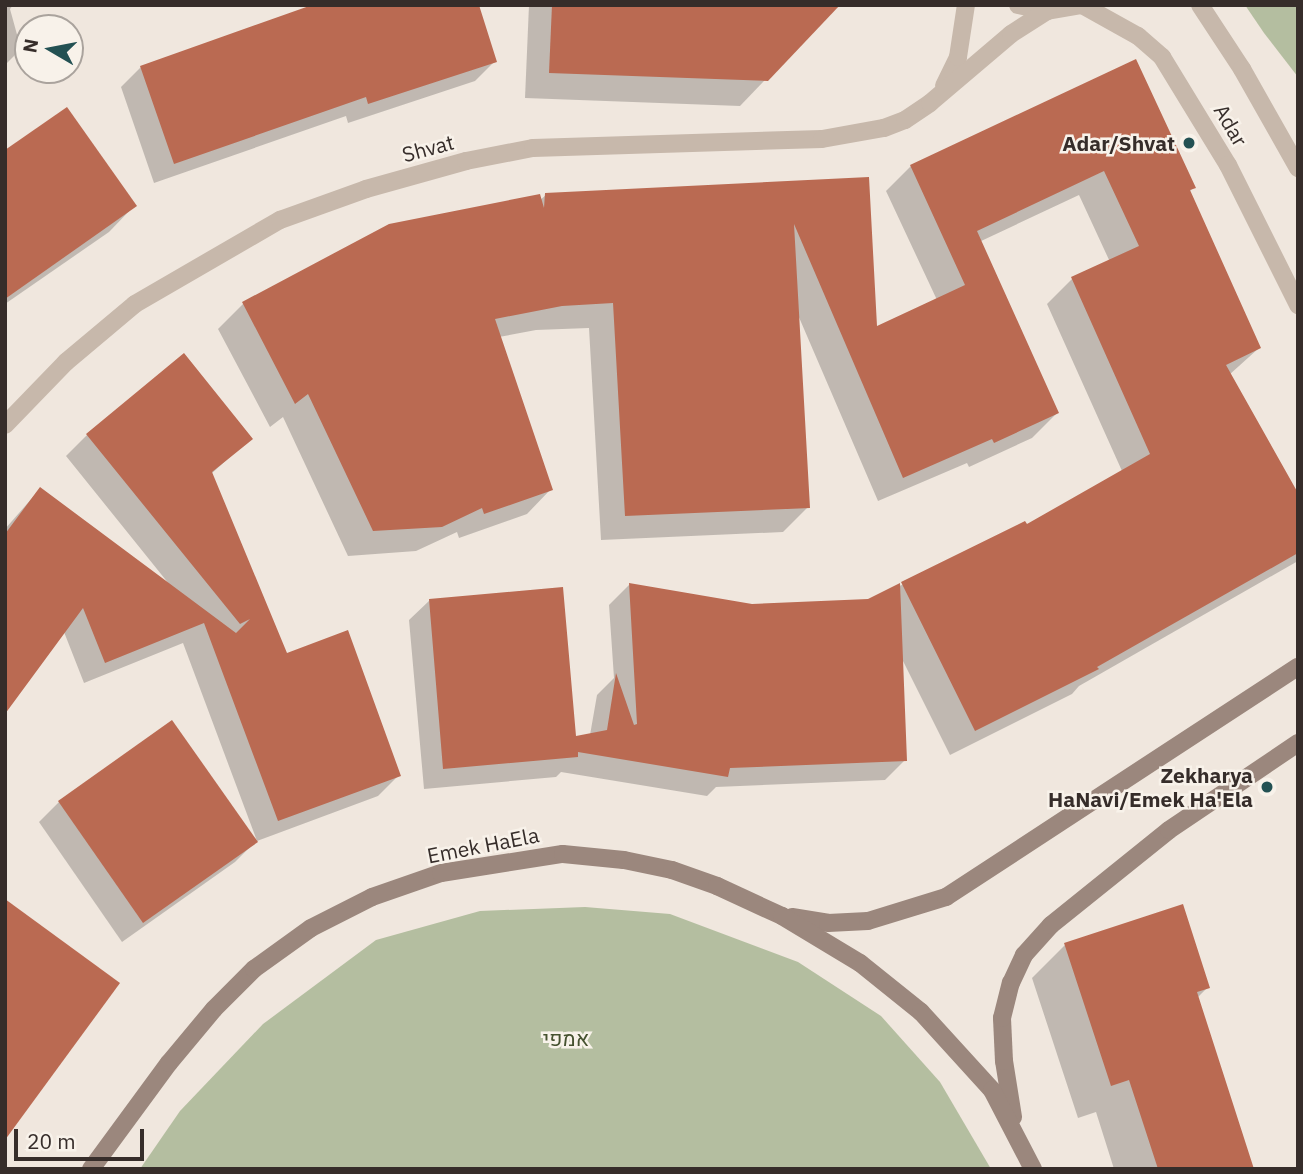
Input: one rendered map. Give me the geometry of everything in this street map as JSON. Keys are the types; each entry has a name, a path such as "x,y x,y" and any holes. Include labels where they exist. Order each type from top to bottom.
{"street":[{"name":"Shvat","path":"930,103 947,82 958,57 966,5"},
{"path":"1018,5 1047,11 1081,5"},
{"name":"Adar","path":"1081,5 1130,30 1162,57 1228,165 1298,305"},
{"name":"Adar","path":"1200,5 1242,69 1298,168"},
{"name":"Shvat","path":"5,425 66,362 135,304 280,220 366,189 466,161 533,148 822,139 859,134 905,120 930,103 1011,34 1047,11"},
{"path":"782,916 828,923 868,921 946,897 1298,667"},
{"path":"1016,1135 1004,1060 1002,1018 1011,983 1024,955 1051,925 1169,830 1298,743"},
{"name":"Emek HaEla","path":"91,1169 176,1054 214,1009 254,969 311,928 372,897 441,873 562,854 624,860 672,870 717,886 782,916"},
{"path":"782,916 860,963 906,998 949,1040 992,1090 1033,1169"}],"green space":[{"path":"1245,5 1298,5 1298,77 1264,33"},
{"name":"אמפי","path":"585,907 670,914 798,962 881,1016 940,1082 991,1169 140,1169 180,1111 263,1024 376,940 480,911"}],"building":[{"path":"312,5 479,5 497,62 368,104 366,97 174,164 140,66"},
{"path":"552,5 840,5 768,81 549,73"},
{"path":"1136,59 1196,188 1190,190 1261,348 1226,365 1298,493 1298,553 1097,667 1099,669 975,731 901,582 1025,521 1027,524 1150,454 1071,277 1139,246 1104,171 977,231 1059,413 994,443 992,439 903,478 794,224 810,508 625,516 613,303 562,306 495,319 553,490 484,514 482,508 442,527 373,531 308,394 295,404 242,302 389,224 540,194 544,208 545,193 869,177 877,326 965,285 910,165"},
{"path":"67,107 137,206 5,299 5,150"},
{"path":"184,353 253,439 212,472 287,653 348,630 401,776 278,821 204,623 105,663 83,608 5,714 5,534 40,487 236,633 250,619 240,624 86,434"},
{"path":"629,583 752,604 868,599 900,583 907,761 730,768 728,777 578,752 578,757 443,769 429,599 563,587 576,736 607,730 616,673 634,725 637,724"},
{"path":"172,720 258,842 143,923 58,801"},
{"path":"5,899 120,983 5,1140"},
{"path":"1183,904 1210,988 1197,992 1254,1169 1158,1169 1129,1080 1111,1086 1064,943"}],"place":[{"name":"Adar/Shvat","path":"1189,143"},
{"name":"Zekharya HaNavi/Emek Ha'Ela","path":"1267,787"}]}
